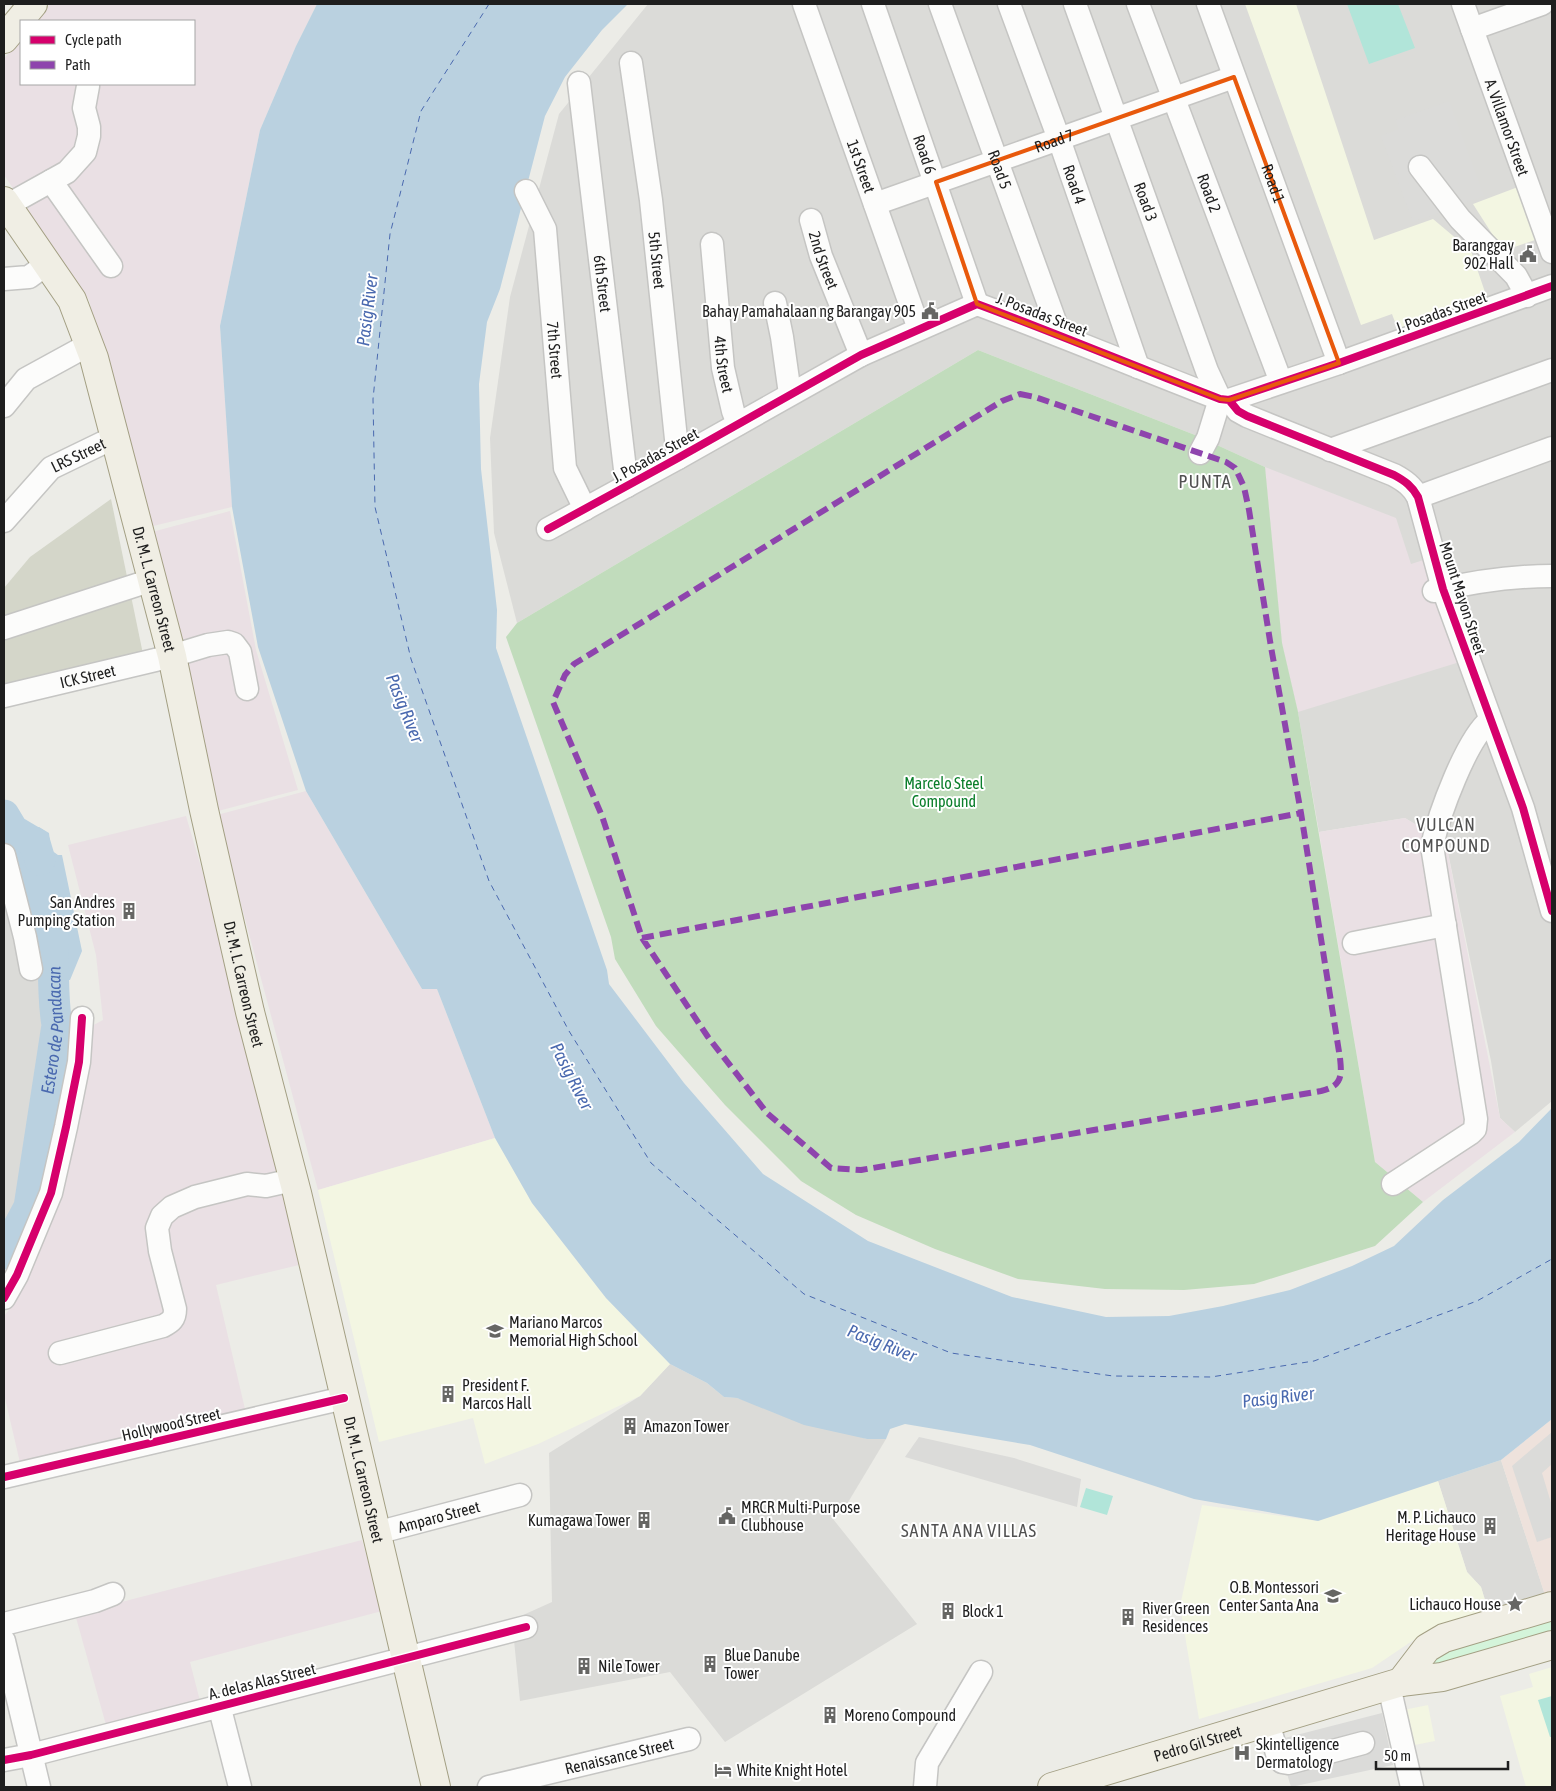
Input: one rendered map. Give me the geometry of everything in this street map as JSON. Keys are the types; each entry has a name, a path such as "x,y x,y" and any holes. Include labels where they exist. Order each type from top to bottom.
{"main road":[{"path":"4,39 33,4"},
{"name":"Dr. M. L. Carreon Street","path":"5,204 72,300 90,344 172,656 204,810 235,945 292,1172 436,1787"},
{"path":"1395,1684 1427,1648 1444,1638 1552,1606"},
{"name":"Pedro Gil Street","path":"1052,1787 1395,1684 1442,1678 1552,1645"}],"street":[{"name":"1st Street","path":"804,4 918,329"},
{"name":"Road 6","path":"873,4 977,304"},
{"name":"Road 5","path":"940,4 1060,335"},
{"name":"Road 4","path":"1009,4 1059,138 1138,367"},
{"name":"Road 3","path":"1075,4 1207,371 1224,399"},
{"name":"Road 2","path":"1138,4 1281,382"},
{"name":"Road 1","path":"1208,4 1339,363"},
{"name":"A. Villamor Street","path":"1463,4 1552,252"},
{"path":"1472,29 1542,4"},
{"path":"1548,4 1552,16"},
{"name":"5th Street","path":"631,63 651,200 678,458"},
{"name":"Road 7","path":"875,204 1234,77"},
{"name":"6th Street","path":"578,83 627,486"},
{"path":"5,204 67,172 85,152 90,127 84,108 88,86"},
{"path":"1420,167 1460,219 1516,276 1527,296"},
{"path":"51,181 111,266"},
{"name":"7th Street","path":"526,191 545,229 566,468 585,509"},
{"name":"2nd Street","path":"811,220 821,256 861,355"},
{"name":"4th Street","path":"712,244 723,368 738,424"},
{"path":"4,279 29,277 46,264"},
{"name":"J. Posadas Street","path":"548,528 678,458 861,355 977,304 1224,399 1339,363 1552,286"},
{"path":"775,303 790,394"},
{"path":"4,406 26,379 90,344"},
{"path":"1330,450 1552,370"},
{"path":"1200,453 1224,399"},
{"name":"Mount Mayon Street","path":"1224,399 1246,416 1405,481 1413,487 1418,497 1438,590 1523,808 1552,911"},
{"name":"LRS Street","path":"4,521 51,468 114,437"},
{"path":"1418,497 1552,448"},
{"path":"1438,590 1514,578 1552,576"},
{"path":"4,628 152,580"},
{"name":"ICK Street","path":"4,696 172,656 208,645 228,642 234,644 240,652 247,689"},
{"path":"1393,1184 1471,1133 1475,1128 1476,1120 1432,846 1441,813 1467,754 1477,733 1490,720"},
{"path":"4,855 25,937 31,969"},
{"path":"1354,943 1445,925"},
{"path":"4,1298 17,1275 51,1192 79,1062 82,1018"},
{"path":"60,1353 163,1326 172,1321 175,1309 160,1251 157,1228 158,1221 172,1207 195,1197 247,1184 263,1172 292,1172"},
{"name":"Hollywood Street","path":"4,1477 344,1398"},
{"name":"Amparo Street","path":"376,1533 511,1498"},
{"path":"4,1624 95,1601 113,1594"},
{"name":"A. delas Alas Street","path":"4,1760 31,1755 526,1627"},
{"path":"4,1641 39,1787"},
{"path":"925,1787 927,1763 981,1672"},
{"path":"1395,1684 1412,1787"},
{"path":"219,1706 240,1787"},
{"path":"1268,1722 1278,1758 1282,1762 1288,1763 1364,1743"},
{"name":"Renaissance Street","path":"489,1787 690,1739"}],"highlighted area":[{"path":"1234,77 1339,363 1229,400 1220,399 977,304 936,182"}],"shaded area":[{"path":"50,4 317,4 296,46 260,130 220,326 232,507 149,527 89,300 4,175 4,59 20,39 20,85 195,85 195,20 37,20"},
{"path":"648,4 1552,4 1552,1101 1515,1132 1500,1118 1491,1061 1446,843 1405,818 1319,832 1298,712 1282,643 1265,467 1195,435 978,350 517,623 494,533 490,438 510,297 559,114"},
{"path":"1245,4 1296,4 1374,240 1433,219 1471,251 1486,295 1398,330 1392,314 1361,325"},
{"path":"1347,4 1398,4 1415,48 1369,64"},
{"path":"1449,101 1484,196 1413,222 1381,136 1399,129 1396,120"},
{"path":"1518,187 1538,239 1503,251 1473,204"},
{"path":"1265,467 1396,518 1411,564 1430,558 1463,661 1298,712 1282,643"},
{"path":"111,499 143,654 4,685 4,588 30,557"},
{"path":"230,511 256,650 298,790 218,811 152,532"},
{"path":"306,791 422,989 437,989 495,1138 318,1190 217,815"},
{"path":"186,816 219,928 299,1265 216,1285 245,1409 21,1467 4,1394 4,1316 17,1300 50,1211 86,1029 103,1020 96,955 68,845"},
{"path":"1405,818 1446,843 1500,1118 1515,1132 1423,1202 1375,1162 1319,832"},
{"path":"4,840 13,857 38,953 43,1049 24,1200 4,1237"},
{"name":"Mariano Marcos Memorial High School","path":"495,1138 532,1203 606,1298 670,1364 640,1396 538,1444 485,1464 473,1418 379,1442 318,1190"},
{"path":"670,1364 707,1383 724,1397 737,1398 867,1439 886,1439 847,1504 833,1519 917,1624 725,1742 670,1672 520,1701 512,1620 552,1602 549,1453 640,1396"},
{"path":"1552,1419 1552,1593 1545,1595 1501,1460"},
{"path":"1552,1432 1552,1464 1542,1473 1552,1506 1552,1537 1537,1542 1512,1466"},
{"path":"919,1437 1014,1458 1081,1479 1077,1507 905,1457"},
{"name":"Lichauco House","path":"1501,1460 1545,1595 1489,1613 1481,1587 1467,1572 1438,1481"},
{"name":"O.B. Montessori Center Santa Ana","path":"1438,1481 1467,1572 1481,1587 1489,1613 1418,1637 1372,1668 1199,1719 1180,1606 1202,1505 1318,1521"},
{"path":"1086,1488 1113,1496 1107,1515 1080,1507"},
{"path":"362,1540 382,1611 190,1662 200,1701 106,1725 75,1614"},
{"path":"1552,1667 1552,1787 1526,1787 1500,1696 1533,1687 1529,1674"},
{"path":"1552,1696 1552,1737 1550,1737 1538,1700"},
{"path":"1428,1705 1435,1741 1410,1746 1403,1710"},
{"path":"1382,1713 1393,1765 1291,1787 1277,1740"}],"green space":[{"name":"Marcelo Steel Compound","path":"978,350 1195,435 1265,467 1282,643 1298,712 1375,1162 1423,1202 1375,1246 1254,1284 1184,1290 1105,1289 1018,1279 935,1249 856,1215 801,1181 725,1105 656,1026 615,959 611,937 506,637 517,623"},
{"path":"1552,1613 1552,1638 1439,1668 1433,1661 1434,1653"}],"water":[{"name":"Pasig River","path":"317,4 628,4 602,30 565,77 545,116 500,289 487,322 479,384 481,469 497,610 496,648 607,970 609,984 684,1083 763,1174 868,1241 1012,1297 1106,1317 1169,1316 1223,1306 1290,1290 1352,1266 1394,1246 1443,1200 1519,1142 1552,1108 1552,1419 1501,1460 1318,1521 1194,1499 1030,1445 905,1424 890,1429 886,1439 867,1439 804,1425 737,1398 724,1397 707,1383 670,1364 606,1298 532,1203 495,1138 437,989 422,989 306,791 258,647 232,507 220,326 260,130 296,46"},
{"path":"21,825 26,831 39,827 49,833 51,850 58,855 62,855 82,951 70,980 40,978 43,972 38,942 18,861 5,835"}],"waterway":[{"name":"Estero de Pandacan","path":"4,815 13,830 35,843 40,860"},
{"name":"Estero de Pandacan","path":"4,1254 29,1207 57,1025 54,992 53,936"}],"ferry route":[{"path":"489,4 421,111 390,234 373,399 375,507 411,659 489,881 569,1031 651,1163 804,1294 951,1353 1113,1376 1211,1377 1314,1361 1477,1301 1552,1259"}],"marked path":[{"path":"1020,394 1035,397 1226,462 1235,468 1239,476 1244,487 1249,510 1301,813 1340,1058 1340,1075 1337,1083 1321,1091 861,1170 831,1168 767,1113 708,1037 642,938 602,816 553,702 565,675 574,664 1002,401 1020,394"},
{"path":"642,938 1301,813"}],"cycle path":[{"path":"548,529 861,355 977,304 1220,399 1229,400 1339,363 1552,286"},
{"path":"1229,400 1238,411 1247,416 1394,475 1402,479 1416,493 1443,589 1523,808 1552,911"},
{"path":"4,1298 17,1275 51,1193 79,1062 82,1018"},
{"path":"4,1477 344,1398"},
{"path":"4,1760 31,1755 526,1627"}],"place":[{"name":"Baranggay 902 Hall","path":"1528,254"},
{"name":"Bahay Pamahalaan ng Barangay 905","path":"930,311"},
{"name":"San Andres Pumping Station","path":"129,911"},
{"name":"Mariano Marcos Memorial High School","path":"495,1331"},
{"name":"President F. Marcos Hall","path":"448,1394"},
{"name":"Amazon Tower","path":"630,1426"},
{"name":"MRCR Multi-Purpose Clubhouse","path":"727,1516"},
{"name":"Kumagawa Tower","path":"644,1520"},
{"name":"M. P. Lichauco Heritage House","path":"1490,1526"},
{"name":"O.B. Montessori Center Santa Ana","path":"1333,1596"},
{"name":"Lichauco House","path":"1515,1604"},
{"name":"Block 1","path":"948,1611"},
{"name":"River Green Residences","path":"1128,1617"},
{"name":"Blue Danube Tower","path":"710,1664"},
{"name":"Nile Tower","path":"584,1666"},
{"name":"Moreno Compound","path":"830,1715"},
{"name":"Skintelligence Dermatology","path":"1242,1753"},
{"name":"White Knight Hotel","path":"723,1770"}],"district":[{"name":"PUNTA","path":"1205,481"},
{"name":"VULCAN COMPOUND","path":"1446,834"},
{"name":"SANTA ANA VILLAS","path":"969,1530"}]}
